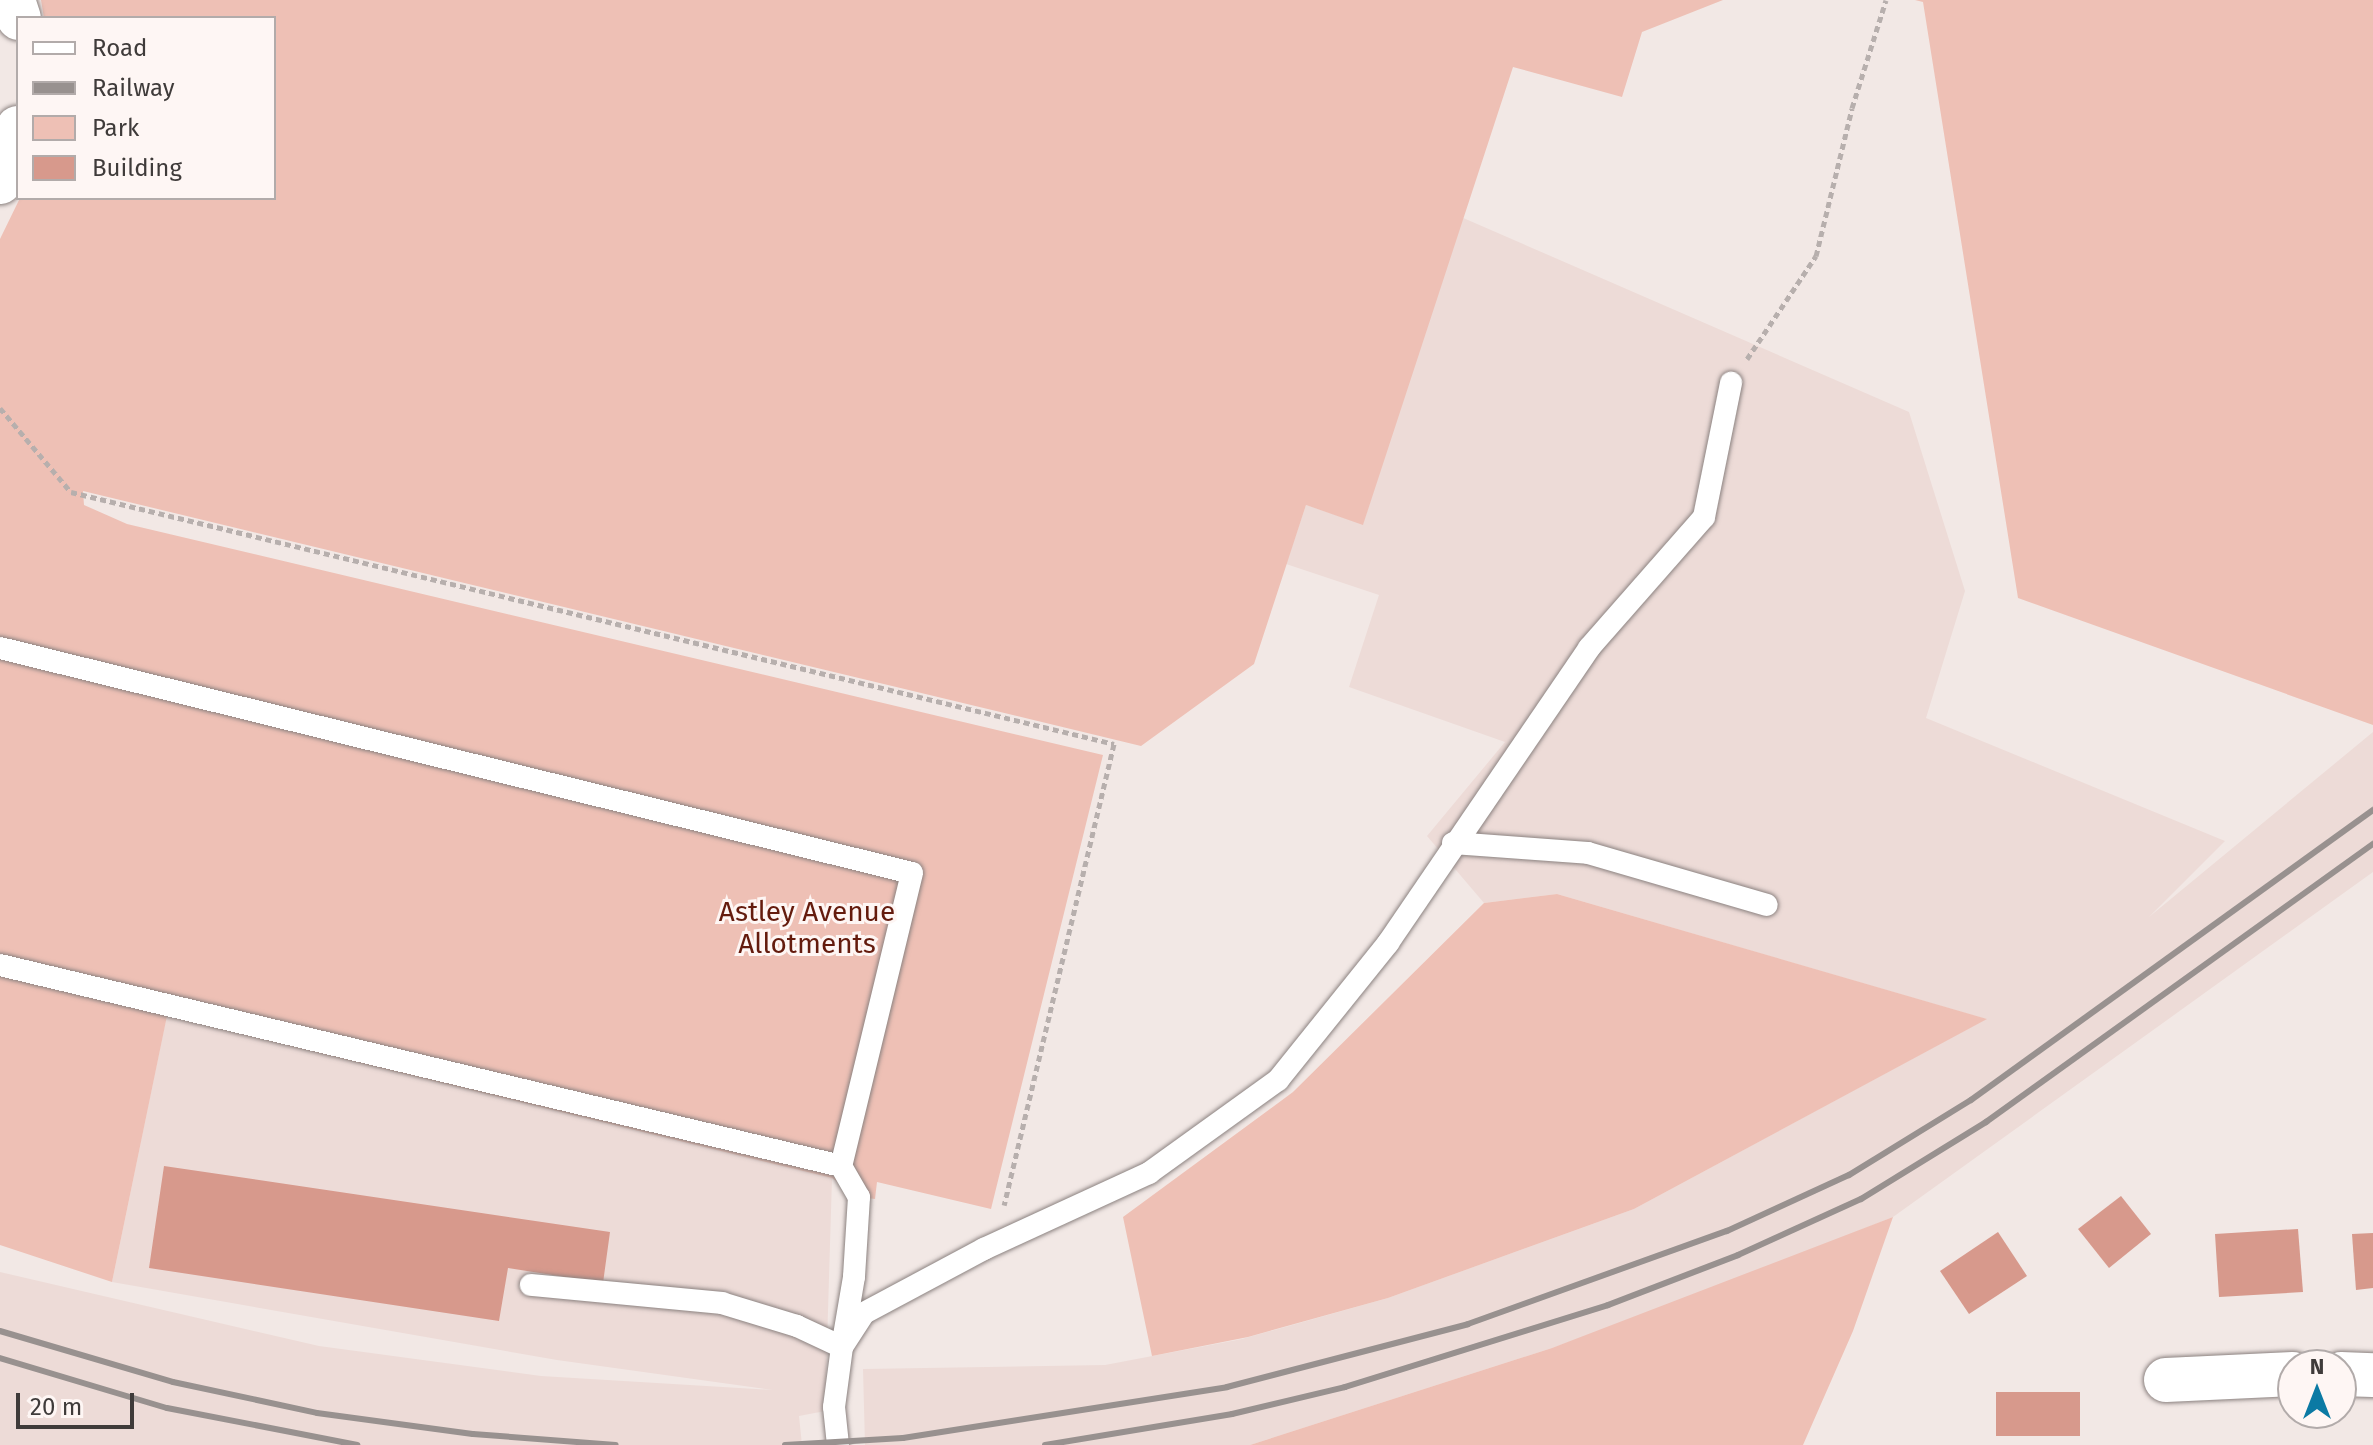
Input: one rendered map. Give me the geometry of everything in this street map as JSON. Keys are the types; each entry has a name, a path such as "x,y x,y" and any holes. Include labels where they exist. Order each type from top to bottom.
{"street":[{"path":"0,182 16,134"},
{"path":"2166,1380 2277,1375"}],"lane":[{"path":"842,1347 864,1313 984,1249 1149,1173 1278,1080 1388,943 1453,843 1589,648 1704,517 1731,383"},
{"path":"0,648 912,873 841,1166 859,1197 854,1277 834,1407 838,1445"},
{"path":"1453,843 1588,853 1767,905"},
{"path":"0,965 841,1166"},
{"path":"531,1285 722,1303 797,1326 842,1347"}],"path":[{"path":"1731,383 1816,256 1852,108 1886,0"},
{"path":"0,408 71,492 1114,744 1007,1199 984,1249"}],"shaded area":[{"path":"1461,217 1909,412 1965,591 1926,718 2225,841 2149,917 2373,732 2373,872 1893,1217 1688,1299 1552,1348 1250,1445 865,1445 863,1369 1105,1365 1242,1339 1388,1298 1634,1209 1986,1019 1557,894 1484,903 1427,836 1505,742 1349,687 1379,595 1286,564 1306,505 1363,524"},
{"path":"167,1015 832,1178 825,1411 799,1416 802,1445 0,1445 0,1272 319,1346 541,1376 773,1390 557,1360 112,1282"}],"green space":[{"name":"Astley Avenue Allotments","path":"41,0 1723,0 1642,32 1622,97 1513,67 1363,525 1306,505 1254,664 1141,746 83,491 84,505 127,524 1103,755 991,1209 877,1182 875,1199 859,1197 832,1178 167,1016 112,1282 0,1245 0,239 19,200 276,200 276,16 44,16"},
{"path":"1915,0 2373,0 2373,725 2018,598 1923,2"},
{"path":"1557,894 1987,1019 1634,1209 1388,1298 1248,1337 1152,1356 1123,1217 1293,1092 1484,903"},
{"path":"1893,1217 1853,1331 1803,1445 1250,1445 1552,1348"}],"building":[{"path":"164,1166 610,1232 603,1283 508,1268 499,1321 149,1268"},
{"path":"2121,1196 2151,1234 2109,1268 2078,1229"},
{"path":"2298,1229 2303,1292 2219,1297 2215,1234"},
{"path":"1998,1232 2027,1276 1969,1314 1940,1271"},
{"path":"2373,1233 2373,1288 2356,1290 2352,1234"},
{"path":"1996,1392 2080,1392 2080,1436 1996,1436"}],"railway":[{"path":"785,1445 903,1438 1227,1387 1468,1324 1727,1231 1849,1175 1971,1100 2373,810"},
{"path":"1045,1445 1232,1414 1345,1387 1608,1305 1738,1255 1861,1199 1986,1122 2373,844"},
{"path":"0,1331 173,1382 317,1413 473,1434 616,1445"},
{"path":"0,1358 167,1408 357,1445"}]}
